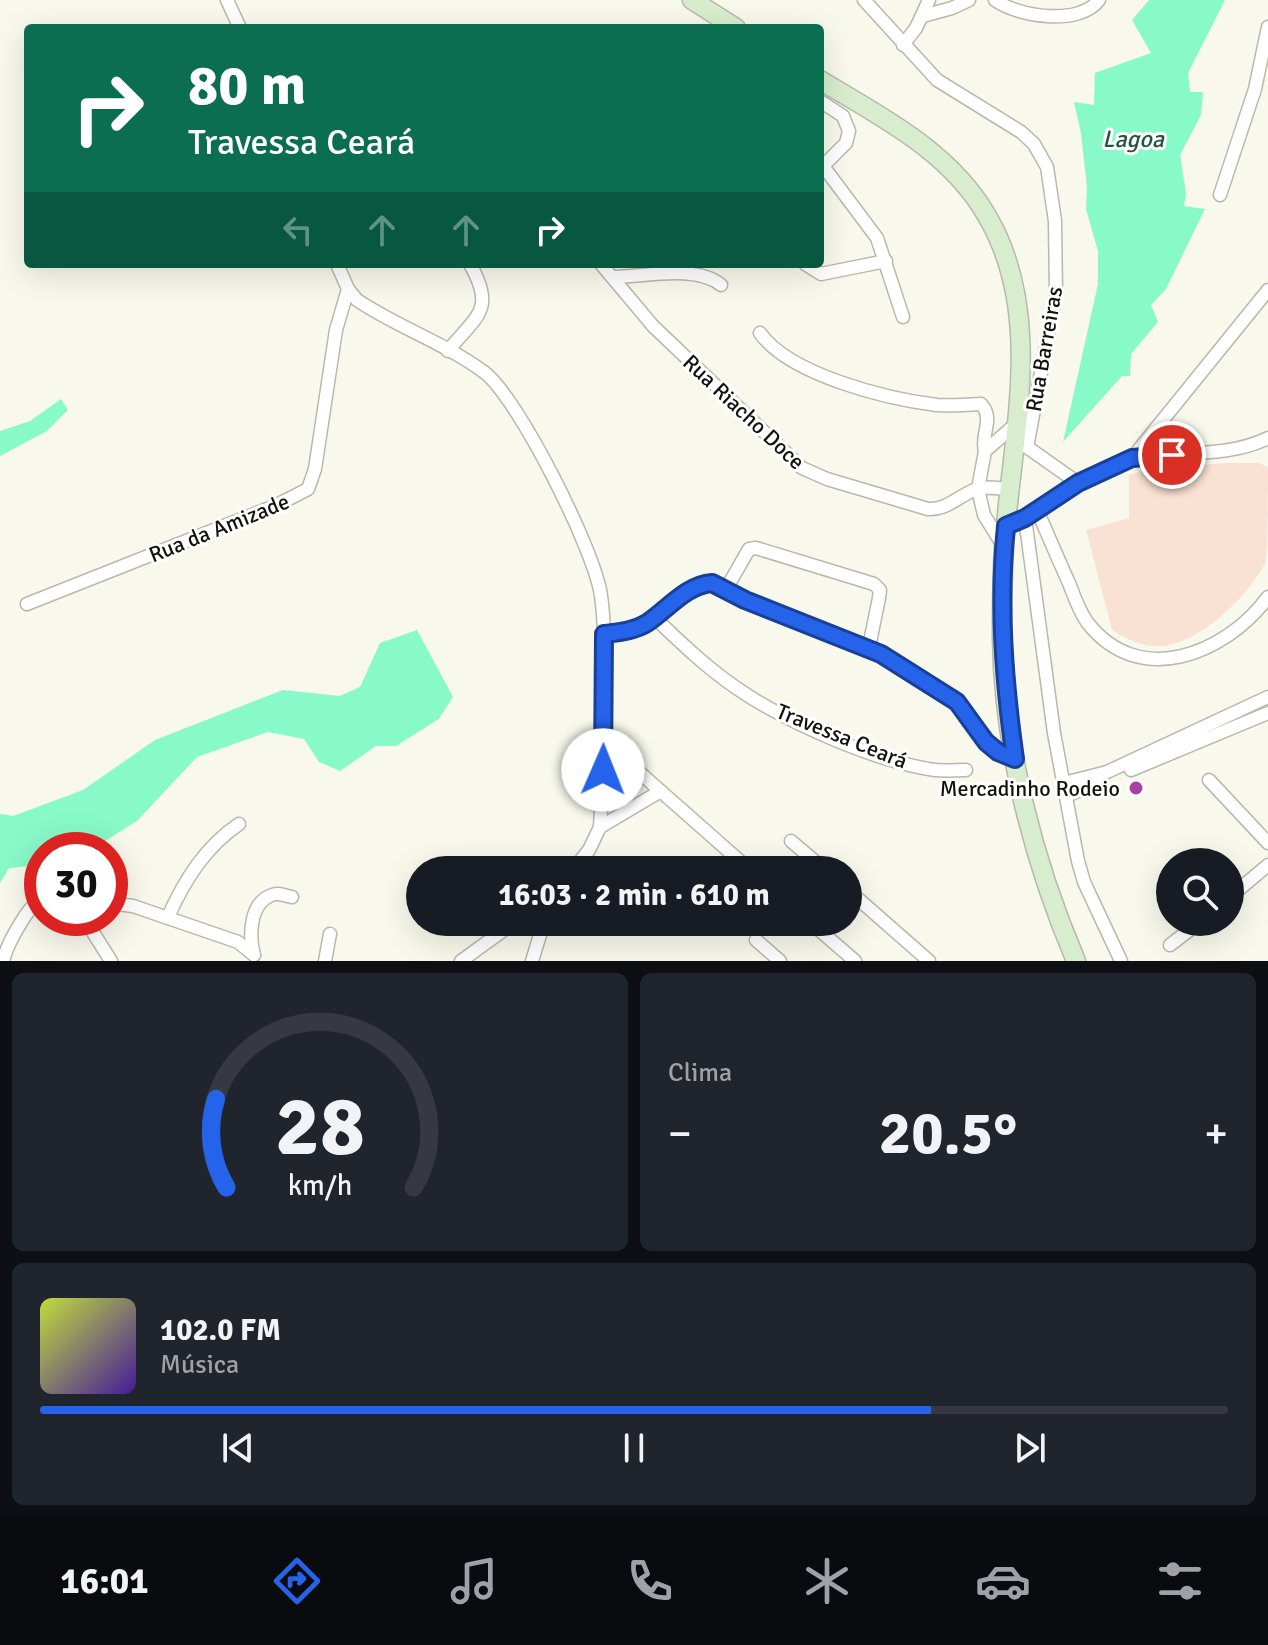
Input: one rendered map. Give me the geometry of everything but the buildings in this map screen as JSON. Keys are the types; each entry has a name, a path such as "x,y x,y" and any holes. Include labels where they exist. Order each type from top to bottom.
{"main road":[{"path":"692,0 730,24"},
{"path":"824,83 931,150 961,180 987,214 1009,261 1017,291 1021,328 1016,424 1021,445 1011,490 1004,547 1002,640 1006,694 1015,759 1038,858 1049,895 1076,961"}],"street":[{"path":"227,0 238,24"},
{"name":"Rua Barreiras","path":"864,0 937,80 1021,132 1034,144 1047,167 1055,221 1056,293 1021,445"},
{"path":"903,45 923,16 929,0"},
{"path":"923,16 969,0"},
{"path":"995,0 1015,11 1064,16 1082,13 1099,0"},
{"path":"1220,195 1255,89 1268,27"},
{"path":"1255,89 1268,94"},
{"path":"824,104 843,116 849,131 846,143 824,164"},
{"path":"824,171 871,229 886,261 903,317"},
{"path":"811,268 821,274 886,261"},
{"path":"339,268 348,289 363,304 485,372 499,385 538,450 580,535 601,591 604,634 602,693 605,742 600,827 584,856"},
{"path":"448,351 482,306 483,293 472,268"},
{"name":"Rua Riacho Doce","path":"604,268 653,326 809,472 928,509 944,507 978,489 1011,490"},
{"path":"612,277 695,273 709,276 721,285"},
{"name":"Rua da Amizade","path":"27,604 277,505 308,489 315,469 336,330 348,289"},
{"path":"1132,458 1268,290"},
{"path":"760,333 770,345 790,359 844,383 917,402 981,404 988,419 978,489 984,515 1004,547"},
{"path":"985,451 1016,424"},
{"path":"1006,526 1031,514 1078,483 1132,458 1231,449 1268,438"},
{"path":"1021,445 1078,483"},
{"path":"1031,514 1082,613 1102,636 1128,654 1164,660 1195,653 1234,631 1268,597"},
{"path":"1031,514 1054,733 1065,789 1084,882 1121,961"},
{"path":"725,591 744,555 749,549 756,548 874,584 880,590 869,647"},
{"path":"604,634 639,627 681,596 712,583 725,591 869,647 957,702 986,742 998,752 1015,759"},
{"name":"Travessa Ceará","path":"654,617 695,657 729,682 796,722 909,765 938,771 966,770"},
{"path":"1065,789 1268,697"},
{"path":"1065,789 1268,713"},
{"path":"605,742 734,856"},
{"path":"1209,780 1268,843"},
{"path":"600,827 659,792"},
{"path":"168,917 182,887 202,859 239,824"},
{"path":"791,841 809,856"},
{"path":"1244,885 1268,865"},
{"path":"256,958 250,940 259,906 270,895 292,897"},
{"path":"862,902 929,961"},
{"path":"128,905 238,942 256,958"},
{"path":"3,961 7,947 24,922"},
{"path":"325,961 330,934"},
{"path":"95,936 111,961"},
{"path":"461,961 496,936"},
{"path":"532,961 540,936"},
{"path":"826,936 855,961"},
{"path":"1170,945 1182,936"},
{"path":"756,940 780,961"}],"shaded area":[{"path":"1226,463 1260,463 1268,468 1267,554 1259,574 1237,602 1209,626 1179,642 1150,646 1112,630 1086,530 1129,518 1129,475"}],"water":[{"name":"Lagoa","path":"1149,0 1225,0 1188,73 1190,92 1203,92 1201,115 1180,155 1186,193 1184,206 1205,209 1166,289 1151,305 1158,322 1131,354 1130,376 1122,376 1063,442 1098,284 1098,251 1086,209 1081,133 1074,102 1094,105 1095,73 1151,53 1132,20"},
{"path":"61,399 68,410 47,431 0,456 0,431 30,421"},
{"path":"417,630 453,697 439,719 396,746 376,746 340,771 319,762 304,739 268,732 197,757 137,821 120,832 24,832 24,867 9,868 0,883 0,814 13,816 83,790 155,740 283,690 340,696 360,687 380,643"}],"place":[{"name":"Mercadinho Rodeio","path":"1136,788"}],"route":[{"path":"603,770 604,634 639,627 681,596 706,583 881,654 957,702 992,748 1015,759 1002,640 1006,526 1025,518 1078,483 1132,458 1172,455"}]}
